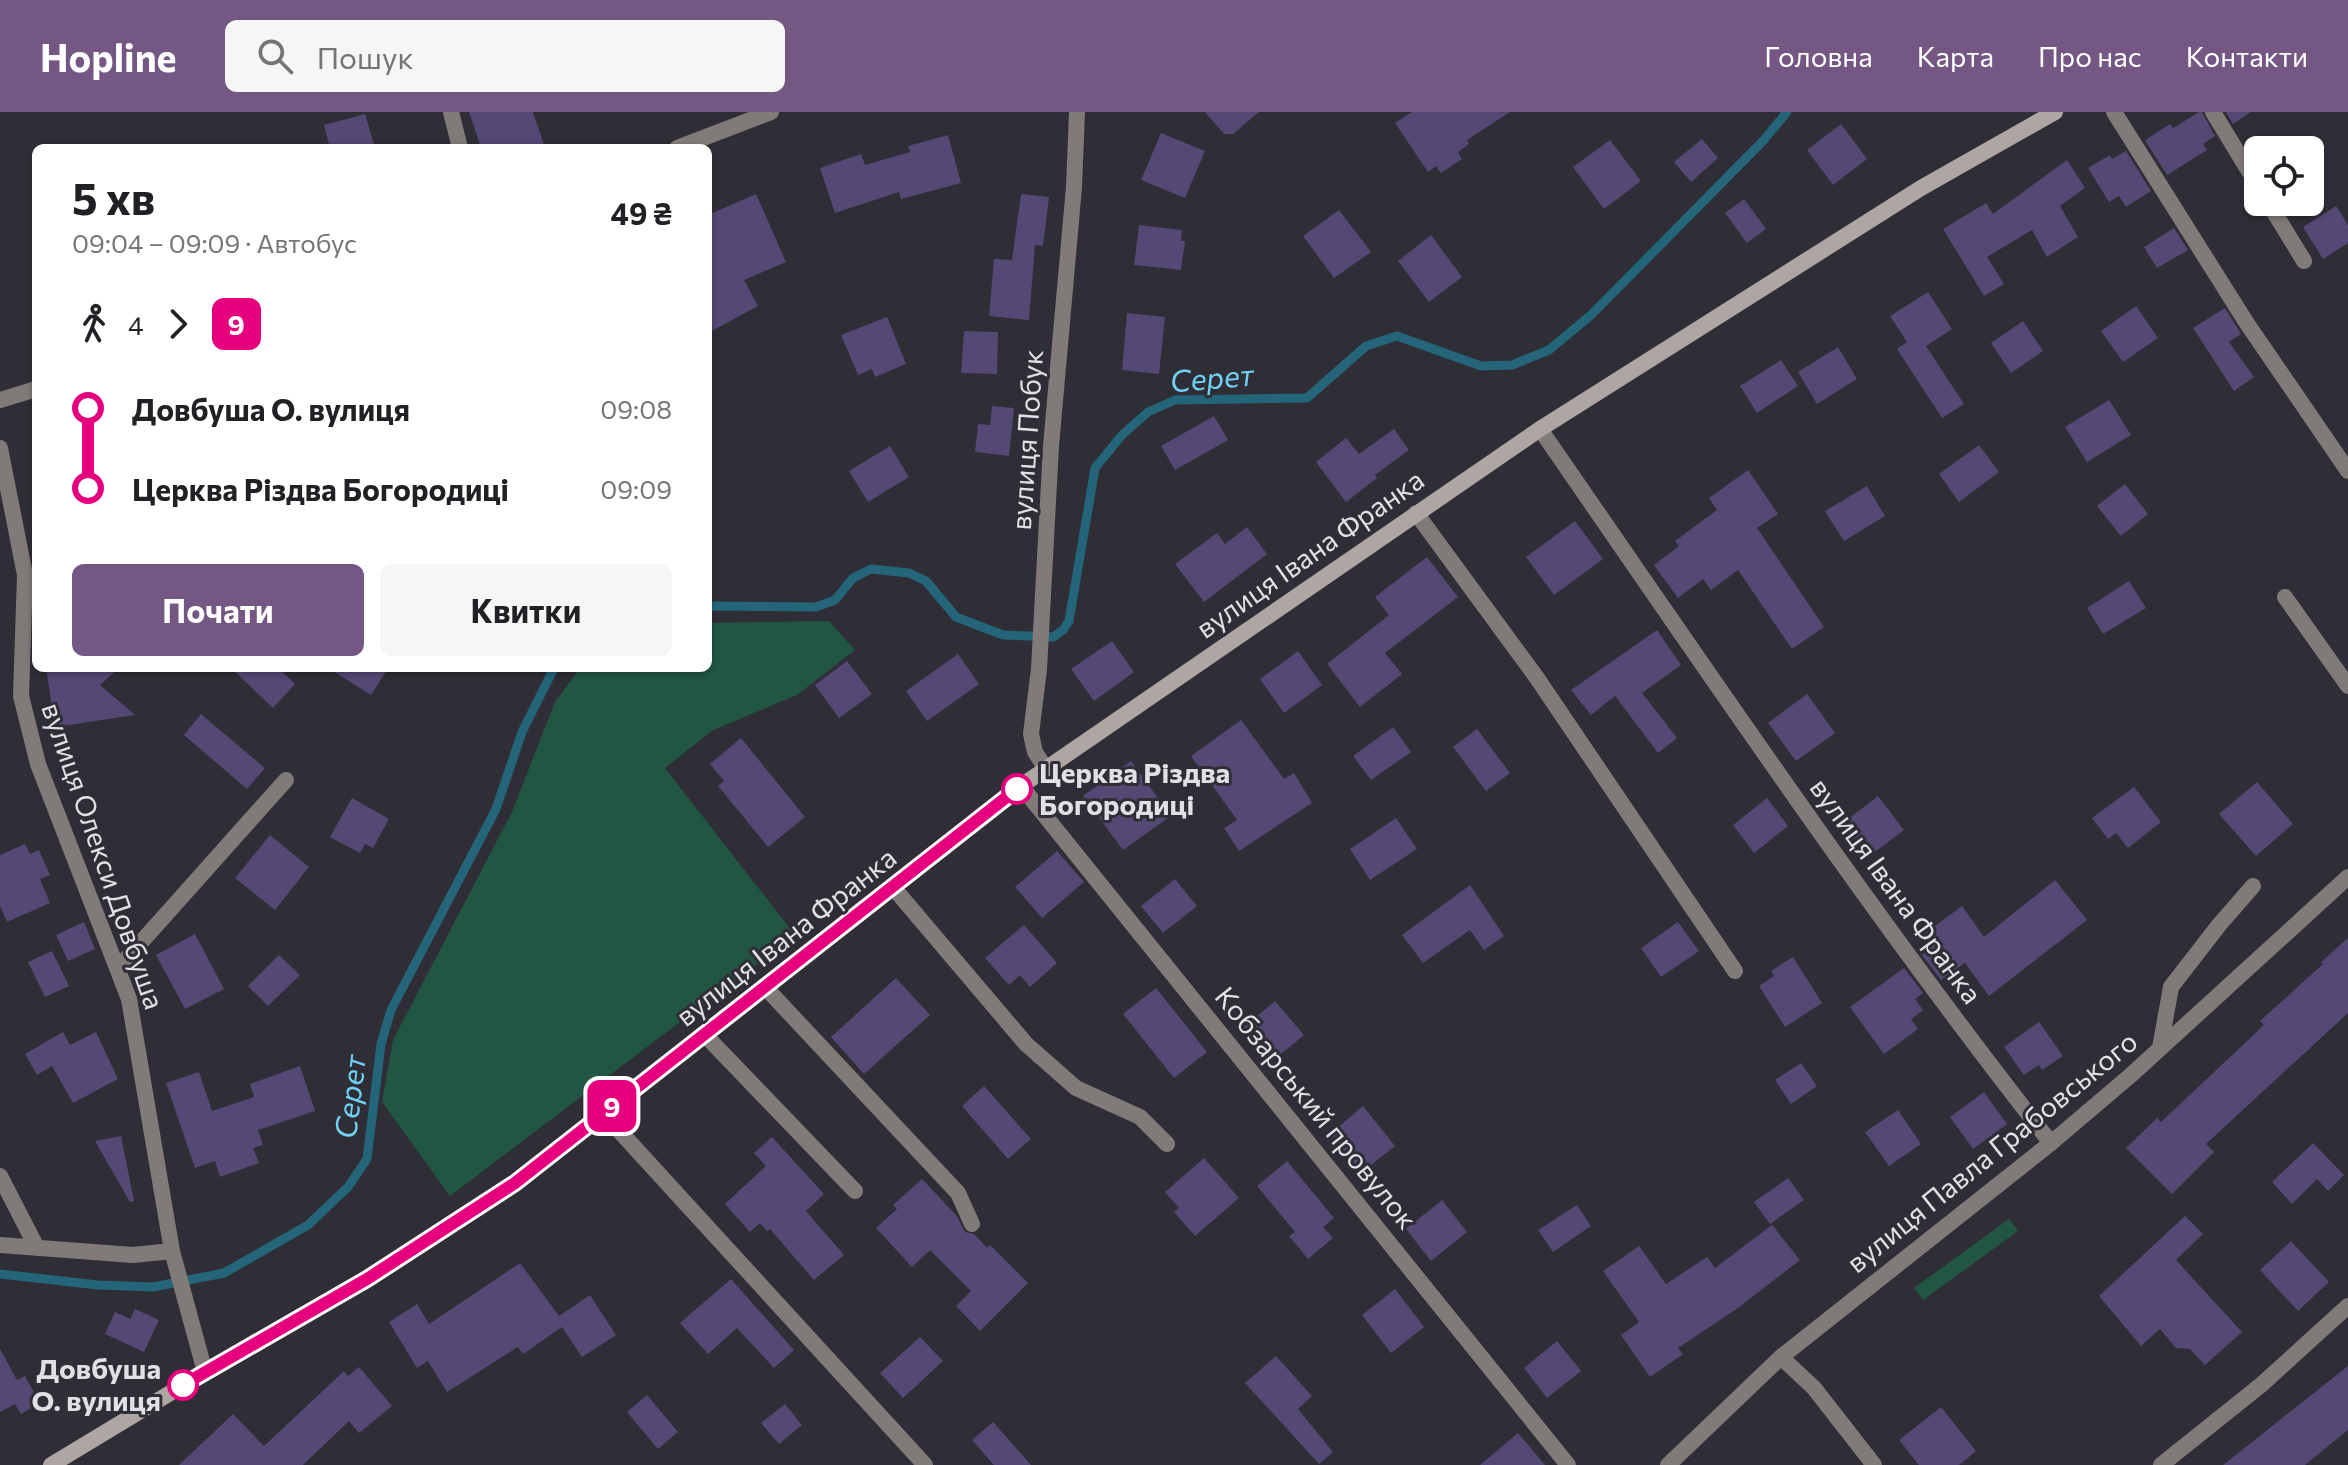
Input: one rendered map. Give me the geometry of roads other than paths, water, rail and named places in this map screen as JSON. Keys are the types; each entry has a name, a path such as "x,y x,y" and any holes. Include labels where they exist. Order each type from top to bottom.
{"main road":[{"name":"вулиця Івана Франка","path":"51,1465 367,1279 515,1183 1021,786 1540,429 1921,188 2055,112"}],"street":[{"path":"451,112 459,144"},
{"path":"687,144 771,112"},
{"name":"вулиця Побук","path":"1046,769 1035,752 1031,734 1042,624 1051,446 1074,187 1077,112"},
{"path":"2114,112 2246,322 2348,471"},
{"path":"2213,112 2244,163"},
{"path":"2277,216 2304,261"},
{"path":"0,400 32,390"},
{"name":"вулиця Івана Франка","path":"1540,429 1779,774 1956,1020 2051,1143"},
{"name":"вулиця Олекси Довбуша","path":"0,448 25,575 21,696 38,764 129,999 174,1256 205,1372"},
{"path":"1416,513 1537,678 1735,971"},
{"path":"2285,597 2348,686"},
{"path":"119,967 286,780"},
{"name":"Кобзарський провулок","path":"1021,786 1568,1465"},
{"name":"вулиця Павла Грабовського","path":"1668,1465 1781,1357 2051,1143 2348,877"},
{"path":"892,886 1026,1044 1076,1088 1140,1117 1167,1144"},
{"path":"2160,1048 2171,987 2253,886"},
{"path":"764,986 958,1193 972,1224"},
{"path":"704,1034 855,1191"},
{"path":"603,1113 925,1465"},
{"path":"0,1176 37,1248"},
{"path":"0,1245 174,1256"},
{"path":"2161,1465 2261,1385 2348,1306"},
{"path":"1781,1357 1814,1388 1874,1465"}],"waterway":[{"name":"Серет","path":"712,606 816,607 835,600 853,578 871,569 909,573 926,581 956,617 1003,635 1053,637 1069,621 1095,468 1122,435 1148,412 1175,400 1307,398 1366,346 1397,336 1481,366 1512,365 1549,350 1591,315 1763,141 1787,112"},
{"name":"Серет","path":"0,1274 98,1285 153,1287 224,1273 308,1225 348,1187 367,1159 381,1044 391,1010 496,809 522,732 552,672"}],"place":[{"name":"Церква Різдва Богородиці","path":"1017,789"},
{"name":"Довбуша О. вулиця","path":"183,1385"}]}
